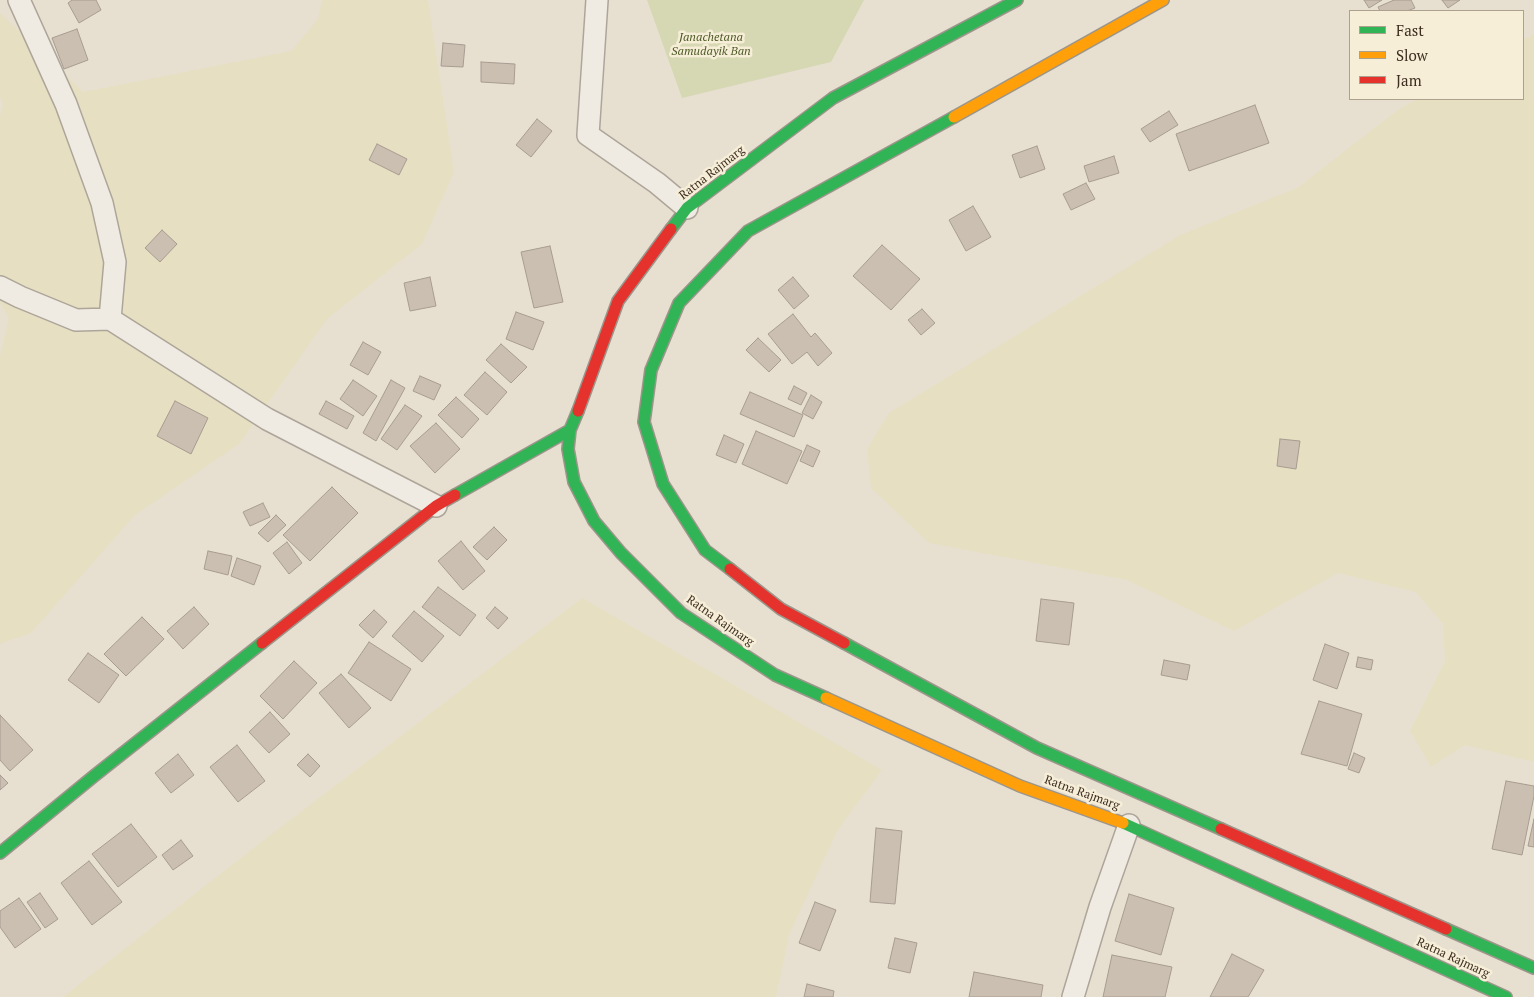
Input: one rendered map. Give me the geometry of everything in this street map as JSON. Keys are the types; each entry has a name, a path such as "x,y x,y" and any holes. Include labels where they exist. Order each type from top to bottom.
{"main road":[{"name":"Ratna Rajmarg","path":"1017,0 833,98 687,208 618,301 570,430 568,449 574,482 594,521 621,553 681,613 775,675 1022,782 1129,825 1506,997"},
{"name":"Ratna Rajmarg","path":"1163,0 748,231 680,303 651,370 644,422 663,484 705,550 781,609 1035,752 1534,968"},
{"path":"0,854 94,776 436,506 570,430"}],"street":[{"path":"19,0 66,104 102,203 115,262 110,320"},
{"path":"597,0 588,135 657,183 687,208"},
{"path":"0,287 76,320 110,320 267,419 436,506"},
{"path":"1073,997 1100,907 1129,825"}],"shaded area":[{"path":"322,0 428,0 454,172 422,244 327,319 239,444 135,515 31,633 0,644 0,356 9,318 0,303 0,117 3,104 0,97 0,13 83,92 291,51 318,19"},
{"path":"1534,34 1534,762 1465,745 1431,767 1410,731 1445,661 1443,624 1416,592 1338,573 1234,631 1127,580 929,543 871,488 867,449 889,413 1180,235 1297,188 1399,109 1415,100 1524,100 1524,39"},
{"path":"582,598 882,770 837,831 789,935 776,997 63,997 256,846"}],"green space":[{"name":"Janachetana Samudayik Ban","path":"647,0 864,0 831,62 682,98"}],"building":[{"path":"72,0 96,0 101,10 79,23 68,3"},
{"path":"1364,0 1382,0 1369,8"},
{"path":"1394,0 1411,0 1415,8 1410,10 1380,10 1378,7"},
{"path":"1442,0 1460,0 1448,8"},
{"path":"77,29 88,60 64,69 52,38"},
{"path":"443,43 465,45 463,67 441,66"},
{"path":"481,62 515,64 514,84 481,82"},
{"path":"1255,105 1269,143 1189,171 1176,134"},
{"path":"1169,111 1178,125 1150,142 1141,129"},
{"path":"537,119 552,131 531,157 516,145"},
{"path":"377,144 407,159 399,175 369,160"},
{"path":"1037,146 1045,169 1020,178 1012,155"},
{"path":"1114,156 1119,173 1089,182 1084,166"},
{"path":"1086,183 1095,199 1071,210 1063,194"},
{"path":"973,206 991,237 966,251 949,220"},
{"path":"162,230 177,244 160,262 145,248"},
{"path":"882,245 920,279 891,310 853,276"},
{"path":"550,246 563,302 534,308 521,252"},
{"path":"430,277 436,306 410,311 404,283"},
{"path":"793,277 809,296 794,309 778,290"},
{"path":"922,309 935,323 921,335 908,320"},
{"path":"516,312 544,322 533,350 506,339"},
{"path":"793,314 811,337 815,333 832,353 818,366 807,352 792,364 768,334"},
{"path":"758,338 781,360 769,372 746,350"},
{"path":"363,342 381,352 368,375 350,365"},
{"path":"501,344 527,367 511,383 486,360"},
{"path":"485,372 507,392 487,415 464,395"},
{"path":"420,376 441,385 434,400 413,391"},
{"path":"353,380 377,396 363,416 340,399"},
{"path":"391,380 405,388 376,441 363,433"},
{"path":"794,386 807,393 801,405 788,399"},
{"path":"750,392 803,415 794,437 740,414"},
{"path":"811,395 822,402 813,419 802,413"},
{"path":"456,397 479,419 462,438 438,415"},
{"path":"175,401 208,418 191,454 157,436"},
{"path":"326,401 354,416 347,429 319,414"},
{"path":"405,405 422,416 397,450 381,439"},
{"path":"436,423 460,449 435,473 410,446"},
{"path":"756,431 802,451 787,484 742,464"},
{"path":"724,435 744,444 736,463 716,455"},
{"path":"1280,439 1300,441 1296,469 1277,466"},
{"path":"807,445 820,451 813,467 800,461"},
{"path":"332,487 358,513 310,561 283,535"},
{"path":"263,503 270,517 250,526 243,512"},
{"path":"276,515 286,525 268,542 258,533"},
{"path":"494,527 507,540 487,560 473,547"},
{"path":"461,541 485,571 463,590 438,561"},
{"path":"287,542 302,563 289,574 273,553"},
{"path":"208,551 232,556 228,575 204,569"},
{"path":"237,558 261,566 254,585 231,576"},
{"path":"438,587 476,615 460,636 422,607"},
{"path":"1041,599 1074,603 1069,645 1036,641"},
{"path":"194,607 209,624 183,649 167,631"},
{"path":"495,607 508,618 498,629 486,618"},
{"path":"374,610 387,622 373,638 359,625"},
{"path":"414,611 444,636 422,662 392,636"},
{"path":"142,617 164,639 126,676 104,654"},
{"path":"369,642 411,669 391,701 348,673"},
{"path":"1325,644 1349,653 1337,689 1313,680"},
{"path":"88,653 119,675 99,703 68,680"},
{"path":"1358,657 1373,660 1371,670 1356,667"},
{"path":"1164,660 1190,665 1187,680 1161,675"},
{"path":"294,661 317,683 283,719 260,696"},
{"path":"341,674 371,708 349,728 319,693"},
{"path":"1319,701 1362,714 1347,766 1301,754"},
{"path":"270,712 290,734 269,753 249,732"},
{"path":"0,715 33,750 10,771 0,760"},
{"path":"237,745 265,781 238,802 210,767"},
{"path":"1354,753 1365,758 1359,773 1348,769"},
{"path":"178,754 194,775 171,793 155,773"},
{"path":"308,754 320,766 310,777 297,765"},
{"path":"0,775 8,783 0,790"},
{"path":"1506,781 1534,786 1534,796 1522,855 1492,849"},
{"path":"1534,819 1534,847 1528,846"},
{"path":"131,824 157,857 118,887 92,854"},
{"path":"876,828 902,831 895,904 870,902"},
{"path":"181,840 193,856 173,870 162,855"},
{"path":"89,861 122,902 92,925 61,883"},
{"path":"40,893 58,919 45,928 27,902"},
{"path":"1129,894 1174,908 1161,955 1115,941"},
{"path":"19,898 41,929 15,948 0,927 0,911"},
{"path":"815,902 836,910 820,951 799,943"},
{"path":"895,938 917,943 910,973 888,968"},
{"path":"1232,954 1264,970 1248,997 1210,997"},
{"path":"1112,955 1172,967 1165,997 1103,997"},
{"path":"974,972 1043,985 1041,997 969,997"},
{"path":"807,984 834,991 833,997 804,997"}],"traffic: fast":[{"path":"671,229 687,208 833,98 1017,0"},
{"path":"730,569 705,550 663,484 644,422 651,370 679,303 748,231 954,117"},
{"path":"578,411 570,430 568,449 574,482 594,521 621,553 681,613 775,675 826,698"},
{"path":"455,495 570,430"},
{"path":"0,853 262,643"},
{"path":"844,643 1037,748 1221,829"},
{"path":"1123,823 1506,997"},
{"path":"1446,929 1534,968"}],"traffic: slow":[{"path":"954,117 1163,0"},
{"path":"826,698 1020,786 1123,823"}],"traffic: jam":[{"path":"578,411 618,301 671,229"},
{"path":"262,643 436,506 455,495"},
{"path":"730,569 781,609 844,643"},
{"path":"1221,829 1446,929"}]}
